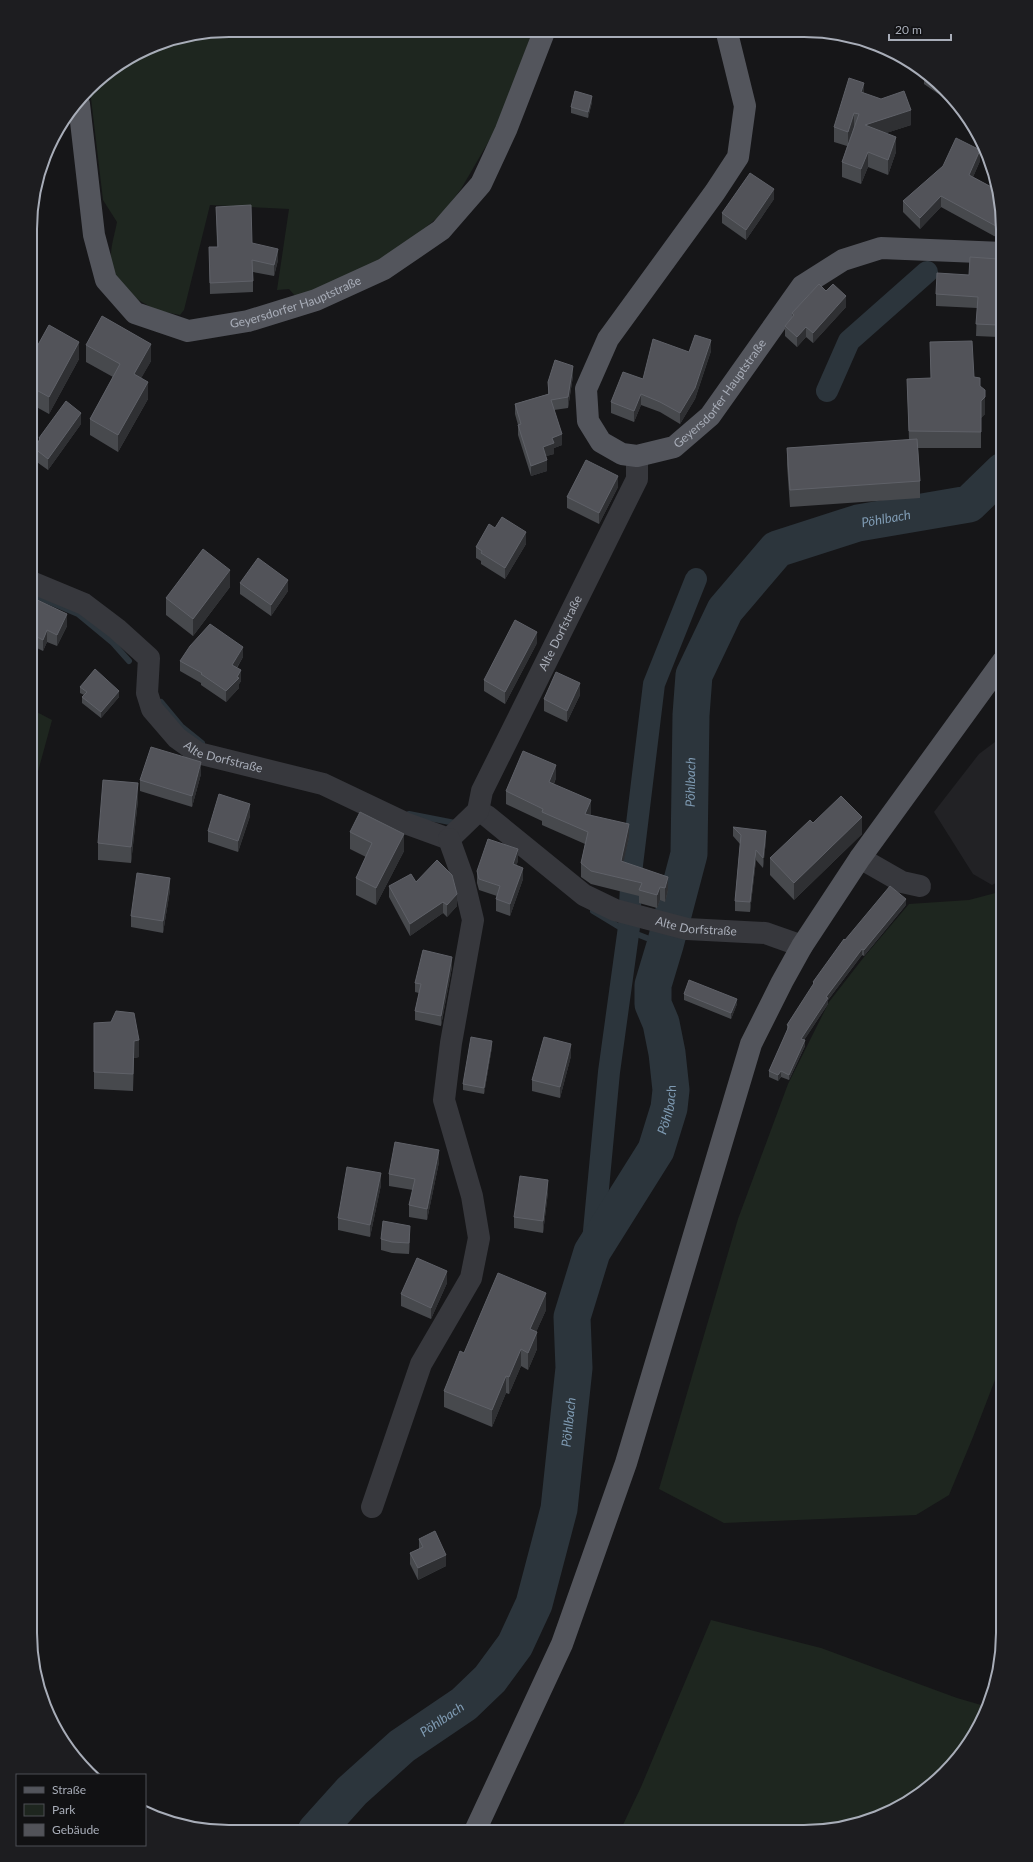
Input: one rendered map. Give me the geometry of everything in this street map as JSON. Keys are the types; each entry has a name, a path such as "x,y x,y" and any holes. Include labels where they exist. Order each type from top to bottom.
{"main road":[{"name":"Geyersdorfer Hauptstraße","path":"79,110 94,235 106,280 135,313 188,331 248,321 316,300 384,269 440,230 481,184 506,130 542,37"},
{"name":"Geyersdorfer Hauptstraße","path":"728,37 745,106 738,157 608,339 586,389 588,421 601,442 622,454 637,456 674,447 710,416 802,286 842,260 881,248 996,253"},
{"path":"477,1825 562,1644 626,1463 751,1044 802,946 860,858 996,671"}],"street":[{"name":"Alte Dorfstraße","path":"637,456 637,479 482,792 478,811 487,816 584,894 621,911 687,929 765,933 802,946"},
{"name":"Alte Dorfstraße","path":"37,584 84,604 117,629 149,658 147,693 152,709 177,738 198,753 323,784 405,823 449,839"},
{"path":"372,1508 421,1364 471,1278 479,1238 472,1196 444,1100 451,1043 473,920 463,878 449,839 478,811"},
{"path":"860,858 902,882 920,886"}],"shaded area":[{"path":"996,741 996,883 992,885 973,874 934,812 979,754"}],"green space":[{"path":"216,37 530,37 500,122 461,189 442,214 410,240 373,264 297,298 289,289 277,290 289,209 210,205 184,310 180,315 156,309 146,304 131,294 118,281 111,265 112,243 117,222 103,200 91,96 122,69 167,47"},
{"path":"37,712 52,720 37,775"},
{"path":"996,893 996,1377 973,1437 949,1495 916,1515 724,1523 659,1489 738,1219 788,1084 829,1002 864,957 909,904 969,900"},
{"path":"711,1620 821,1648 957,1698 982,1705 964,1740 940,1769 931,1777 911,1793 889,1805 866,1815 842,1821 817,1825 623,1825 641,1787"}],"building":[{"path":"849,78 864,83 861,92 881,99 904,91 911,110 865,125 896,137 888,160 868,152 861,169 842,162 859,114 854,113 848,132 834,127"},
{"path":"575,91 592,96 588,112 571,107"},
{"path":"956,138 978,149 979,151 969,175 991,187 996,216 996,226 941,196 920,218 903,201 943,166"},
{"path":"750,173 774,189 746,230 722,213"},
{"path":"251,205 252,243 278,249 274,265 252,260 253,281 210,283 209,247 218,247 216,207"},
{"path":"970,257 996,259 996,325 976,324 978,297 936,294 937,273 969,275"},
{"path":"819,284 826,291 833,284 846,296 813,333 806,327 797,337 785,326 794,315 792,313"},
{"path":"102,316 151,344 134,374 148,382 118,435 90,419 120,364 86,345"},
{"path":"49,325 79,342 49,397 37,390 37,347"},
{"path":"695,335 711,340 695,388 680,413 641,394 634,411 611,402 623,372 643,379 653,339 689,352"},
{"path":"972,341 974,377 980,378 980,386 985,390 985,397 981,401 981,432 909,431 907,379 931,378 930,342"},
{"path":"555,360 573,366 568,397 551,400 562,434 552,438 554,443 543,447 547,460 531,466 518,425 521,424 515,404 549,394 548,382"},
{"path":"66,401 81,413 48,459 37,450 39,438"},
{"path":"917,439 920,481 790,490 787,448"},
{"path":"586,460 618,476 599,513 567,497"},
{"path":"502,517 526,532 505,568 481,553 482,551 476,547 489,524 495,528"},
{"path":"203,549 230,570 193,619 166,598"},
{"path":"258,558 288,580 271,605 240,583"},
{"path":"37,600 67,614 57,635 47,630 43,640 37,637"},
{"path":"515,620 537,632 505,692 484,680"},
{"path":"210,624 243,647 232,665 241,670 237,677 239,678 226,691 201,674 202,673 180,661 190,646"},
{"path":"95,669 119,691 101,712 82,697 87,692 80,687"},
{"path":"556,672 580,683 567,711 544,699"},
{"path":"151,747 201,762 192,796 140,780"},
{"path":"523,751 556,765 549,782 591,800 585,814 629,824 621,861 668,877 665,888 660,887 657,895 639,890 642,883 591,871 581,863 588,832 542,812 543,809 506,791"},
{"path":"103,780 138,783 131,847 98,843"},
{"path":"219,794 250,804 238,841 208,831"},
{"path":"841,796 862,817 794,883 770,858 810,820 813,823"},
{"path":"360,812 404,834 376,888 356,878 372,843 350,832"},
{"path":"733,827 766,831 763,858 756,850 750,902 735,901 741,835"},
{"path":"488,839 518,849 513,864 523,868 510,904 496,899 500,886 479,879 477,871"},
{"path":"437,860 452,875 457,894 447,905 443,902 410,924 389,886 411,874 416,882"},
{"path":"137,873 170,878 163,921 131,916"},
{"path":"890,886 906,899 864,950 862,949 826,997 828,998 801,1039 805,1040 789,1075 781,1071 778,1075 769,1071 789,1026 787,1025 814,983 813,982 844,939 845,940"},
{"path":"423,950 452,957 441,1016 415,1011 421,984 415,983"},
{"path":"689,980 737,999 731,1013 684,994"},
{"path":"116,1011 134,1013 139,1040 134,1041 133,1074 94,1072 94,1023 111,1022"},
{"path":"471,1037 492,1041 484,1088 463,1084"},
{"path":"544,1037 571,1044 560,1087 532,1080"},
{"path":"395,1142 439,1150 427,1209 409,1205 415,1179 389,1174"},
{"path":"347,1167 381,1173 370,1225 338,1218"},
{"path":"520,1176 548,1180 543,1221 514,1217"},
{"path":"383,1221 410,1226 409,1243 392,1242 381,1239"},
{"path":"417,1258 447,1271 431,1308 401,1294"},
{"path":"498,1273 546,1293 530,1329 537,1332 528,1353 521,1349 509,1377 506,1376 492,1410 444,1391 460,1351 464,1353"},
{"path":"435,1531 446,1555 418,1568 410,1553 423,1547 419,1539"}],"waterway":[{"path":"827,391 849,341 927,272"},
{"name":"Pöhlbach","path":"321,1825 352,1791 402,1746 464,1704 490,1679 515,1645 534,1604 559,1509 574,1368 572,1317 592,1252 656,1150 669,1108 671,1090 667,1053 661,1023 653,1004 653,985 689,854 691,715 694,675 725,610 777,549 858,523 969,504 996,478"},
{"path":"592,1252 609,1072 629,927 632,865 654,684 696,579"},
{"path":"37,597 78,614 113,643 129,661"},
{"path":"161,702 181,726 202,743"},
{"path":"409,814 455,823"},
{"path":"593,911 621,928 665,945"}]}
